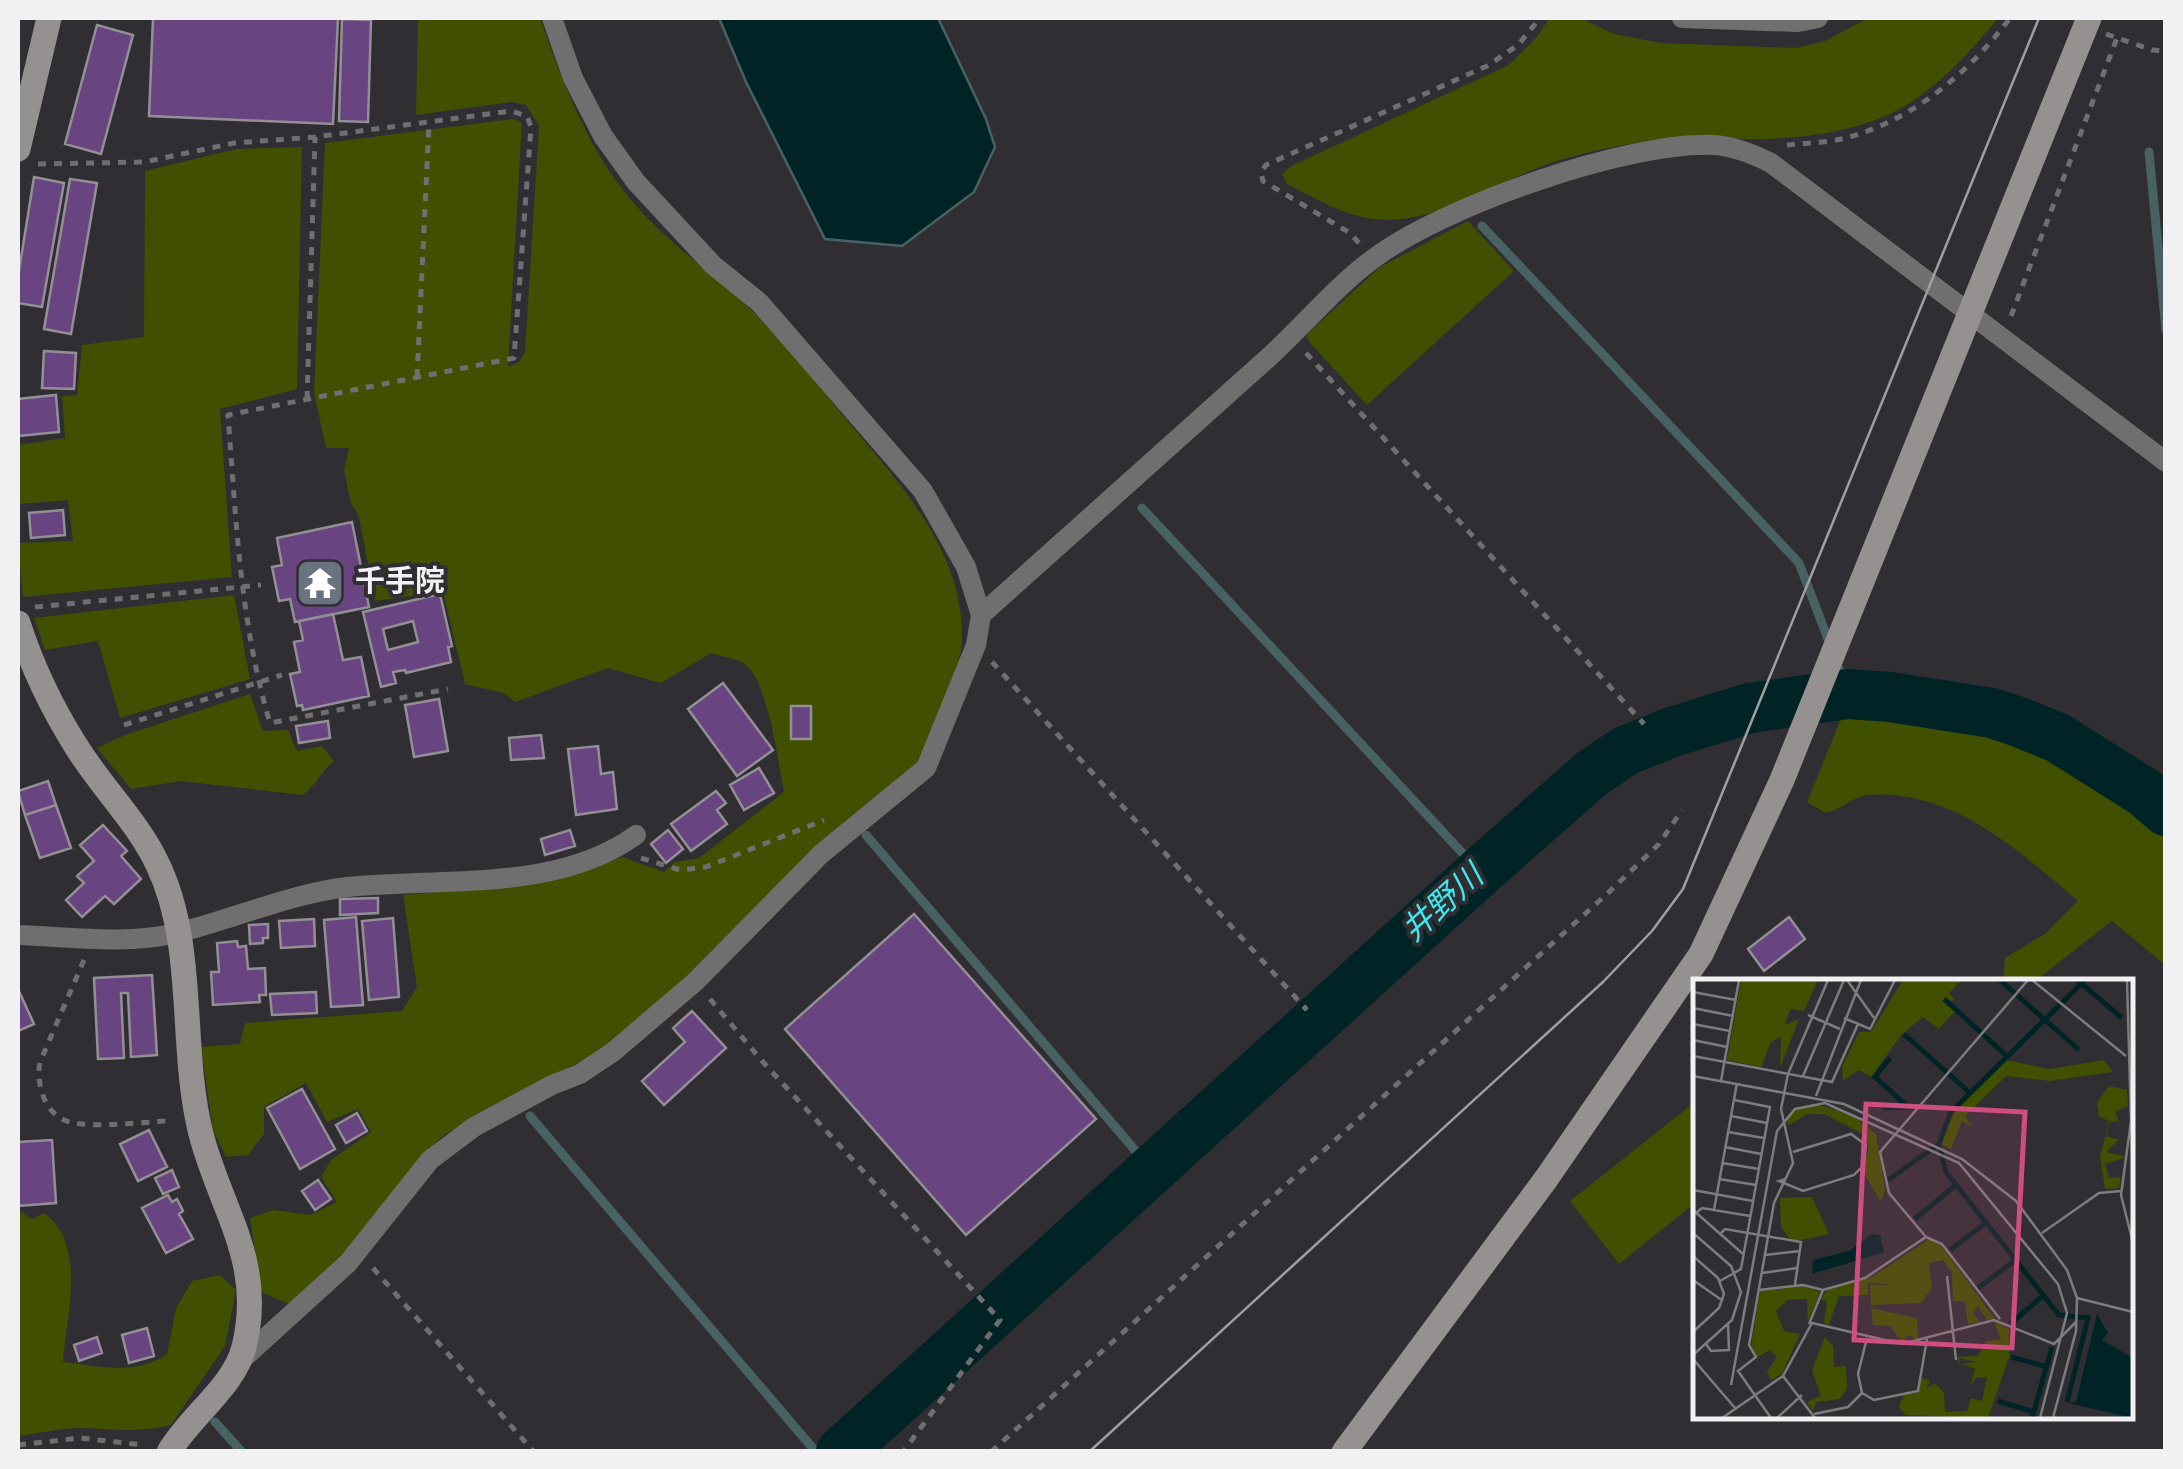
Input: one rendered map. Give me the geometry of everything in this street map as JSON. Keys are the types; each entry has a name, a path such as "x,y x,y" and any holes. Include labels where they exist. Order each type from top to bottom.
{"street":[{"path":"26,157 21,119 49,18"},
{"path":"162,1450 238,1364 358,1251 430,1160 453,1141 552,1085 580,1074 613,1052 695,982 822,854 926,768 976,645 981,616 966,567 924,491 760,302 713,265 636,182 603,136 572,78 552,18"},
{"path":"1682,18 1798,22 1818,18"},
{"path":"1344,1452 1546,1179 1701,954 1782,780 2094,24"},
{"path":"981,616 1372,259 1472,206 1544,179 1673,147 1715,144 1746,151 1771,163 2166,462"},
{"path":"18,623 28,676 156,860 172,895 179,932 188,1068 202,1137 246,1258 247,1326 238,1364"},
{"path":"18,935 149,938 344,888 443,883 555,870 592,861 636,834"}],"path":[{"path":"1372,259 1350,233 1263,181 1261,172 1266,165 1486,66 1518,45 1540,18"},
{"path":"1746,151 1842,139 1914,110 1976,59 2010,18"},
{"path":"2094,24 2118,38 2166,51"},
{"path":"2002,337 2118,38"},
{"path":"26,157 144,162 234,143 429,124 511,111 527,116 531,127 514,358 228,415 242,587 258,683 270,723 448,690"},
{"path":"418,377 429,124"},
{"path":"307,399 316,137"},
{"path":"1291,337 1644,724"},
{"path":"18,609 261,586"},
{"path":"976,645 1307,1010"},
{"path":"124,725 282,675"},
{"path":"992,1452 1608,894 1659,844 1682,810"},
{"path":"614,850 680,870 694,868 759,847 828,818"},
{"path":"93,939 40,1062 38,1075 44,1098 60,1119 80,1123 167,1121"},
{"path":"695,982 762,1061 1000,1320 903,1452"},
{"path":"358,1251 534,1452"},
{"path":"18,1444 80,1438 123,1441 162,1450"}],"green space":[{"path":"418,18 540,18 587,132 627,195 778,337 923,517 952,576 960,608 962,642 951,685 918,763 812,849 685,979 606,1048 444,1135 422,1156 338,1259 289,1304 261,1292 250,1218 273,1210 310,1215 337,1202 321,1177 331,1160 371,1132 358,1109 327,1122 306,1083 264,1107 264,1134 248,1155 226,1157 213,1130 201,1047 240,1044 245,1023 402,1011 417,987 403,895 542,879 622,857 664,872 675,862 699,858 784,792 765,702 752,671 739,661 711,653 661,683 608,668 515,702 504,693 465,684 443,592 375,601 359,517 351,503 344,470 349,448 326,448 314,393 325,143 512,119 522,122 508,367 519,362 525,352 539,126 526,105 511,102 416,115"},
{"path":"1550,18 1580,18 1614,34 1661,43 1796,48 1825,41 1868,18 1998,18 1955,66 1918,97 1888,115 1850,128 1770,139 1672,138 1606,148 1542,166 1436,211 1400,219 1355,215 1287,184 1282,174 1291,166 1509,65"},
{"path":"302,147 297,389 220,409 232,577 23,597 18,543 73,541 68,500 18,504 18,445 65,438 62,396 77,395 82,345 144,337 145,171 236,149"},
{"path":"1468,221 1514,271 1367,405 1306,335 1380,267"},
{"path":"234,595 250,679 120,718 98,641 45,650 34,618"},
{"path":"250,694 263,731 288,730 297,751 322,746 334,761 303,795 181,781 131,789 97,748 125,735"},
{"path":"1847,704 1937,714 1978,723 2054,750 2128,794 2165,823 2165,965 2112,921 2038,979 2003,979 2005,958 2046,933 2078,901 2007,843 1956,812 1899,796 1868,795 1826,813 1807,802"},
{"path":"1693,1104 1693,1205 1619,1264 1570,1201"},
{"path":"18,1210 32,1219 44,1213 58,1226 66,1243 71,1282 63,1362 117,1368 155,1361 167,1354 176,1308 192,1281 220,1275 236,1290 225,1346 171,1425 137,1430 74,1428 18,1436"}],"water":[{"path":"719,18 938,18 986,119 995,147 974,192 902,246 825,239 746,82"}],"building":[{"path":"153,18 338,18 333,124 149,116"},
{"path":"342,19 371,20 368,122 339,121"},
{"path":"97,25 133,35 101,154 65,144"},
{"path":"34,177 64,183 42,307 18,303 18,277"},
{"path":"70,179 97,183 71,334 44,329"},
{"path":"44,351 76,353 74,389 42,388"},
{"path":"56,395 59,432 18,436 18,399"},
{"path":"63,510 65,535 31,538 29,513"},
{"name":"千手院","path":"352,522 369,607 295,622 290,599 279,601 272,567 282,565 277,538"},
{"path":"440,594 452,646 448,647 451,662 406,673 393,672 396,683 381,687 363,612","holes":["413,621 418,642 388,650 383,629"]},
{"path":"333,614 343,660 361,657 369,696 303,710 302,705 297,706 290,674 300,672 294,642 303,640 299,621"},
{"path":"723,683 773,750 737,776 688,709"},
{"path":"439,699 448,751 414,757 405,705"},
{"path":"791,706 811,706 811,739 791,739"},
{"path":"328,721 330,738 299,743 296,726"},
{"path":"541,735 544,758 511,760 509,738"},
{"path":"598,746 601,774 613,772 617,809 576,815 568,749"},
{"path":"759,768 774,793 744,810 730,785"},
{"path":"48,781 56,805 25,815 18,791"},
{"path":"716,791 726,803 717,810 727,824 691,851 671,824"},
{"path":"56,805 71,848 40,858 25,815"},
{"path":"103,825 127,851 121,856 141,879 114,904 105,896 82,917 66,900 84,883 77,876 94,861 80,845"},
{"path":"570,830 575,846 545,855 541,839"},
{"path":"668,830 683,849 666,863 651,844"},
{"path":"378,898 378,913 340,915 340,899"},
{"path":"914,914 1096,1119 966,1235 785,1029"},
{"path":"356,917 363,1005 331,1007 324,920"},
{"path":"1789,917 1805,939 1764,971 1748,949"},
{"path":"393,918 399,997 369,1000 362,921"},
{"path":"314,919 315,946 281,948 279,921"},
{"path":"268,924 268,938 263,938 263,943 250,944 249,925"},
{"path":"237,941 238,947 246,946 248,969 265,968 266,995 259,995 260,1002 213,1005 211,972 219,972 217,943"},
{"path":"152,975 157,1055 131,1057 128,993 121,993 124,1058 98,1059 94,978"},
{"path":"18,989 34,1024 18,1031"},
{"path":"316,992 317,1013 272,1015 270,994"},
{"path":"692,1011 726,1048 664,1105 642,1081 685,1042 673,1028"},
{"path":"302,1089 335,1149 300,1169 267,1108"},
{"path":"357,1113 367,1131 346,1143 336,1125"},
{"path":"149,1130 167,1167 138,1181 120,1144"},
{"path":"52,1140 56,1203 18,1206 18,1142"},
{"path":"172,1170 179,1187 163,1194 155,1178"},
{"path":"318,1180 331,1199 315,1210 302,1191"},
{"path":"168,1195 172,1202 177,1199 183,1211 179,1214 193,1239 166,1253 142,1208"},
{"path":"147,1328 154,1356 129,1363 122,1335"},
{"path":"97,1337 102,1353 79,1361 74,1345"}],"waterway":[{"path":"2149,152 2166,330"},
{"path":"1482,226 1799,563 1831,647"},
{"path":"1142,508 1480,872"},
{"path":"1836,661 1848,694"},
{"name":"井野川","path":"841,1452 1480,872 1591,774 1625,751 1750,708 1848,694 1890,697 1992,713 2058,738 2144,792 2166,811"},
{"path":"2154,801 2166,784"},
{"path":"866,835 1152,1170"},
{"path":"530,1116 816,1452"},
{"path":"215,1422 242,1452"}],"tram line":[{"path":"1089,1452 1603,982 1652,931 1683,889 2039,18"}],"place":[{"name":"千手院","path":"320,583"}]}
